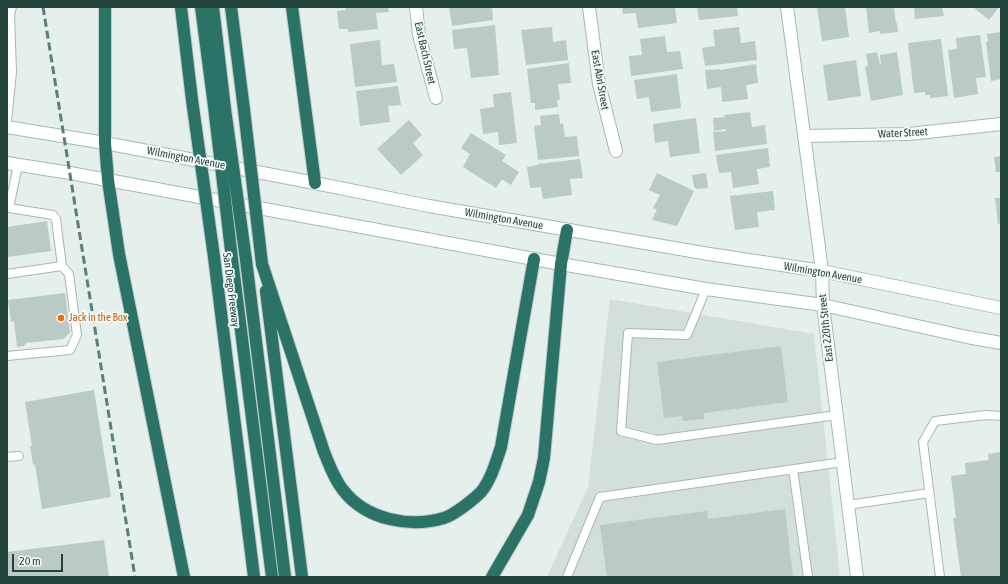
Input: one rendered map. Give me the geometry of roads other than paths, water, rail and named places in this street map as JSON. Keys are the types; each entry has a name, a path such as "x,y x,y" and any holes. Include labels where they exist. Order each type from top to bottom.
{"highway":[{"path":"105,7 105,143 108,180 119,254 184,577"},
{"name":"San Diego Freeway","path":"181,7 254,577"},
{"path":"201,7 246,260 285,577"},
{"path":"212,7 232,259 272,577"},
{"path":"231,7 302,577"},
{"path":"292,7 315,183"},
{"path":"492,577 528,515 539,482 544,458 560,264 567,230"},
{"path":"262,264 324,452 334,476 344,492 371,512 384,518 409,522 428,522 445,518 462,507 482,491 492,473 500,447 534,259"}],"main road":[{"name":"East Bach Street","path":"416,7 419,36 436,98"},
{"name":"East Abri Street","path":"589,7 599,84 616,152"},
{"name":"East 220th Street","path":"787,7 822,271 822,305 857,577"},
{"name":"Water Street","path":"805,136 909,134 1001,124"},
{"name":"Wilmington Avenue","path":"7,128 105,143 430,206 567,230 822,271 1001,308"},
{"path":"12,164 108,180 560,264 822,305 966,337 1001,342"}],"lane":[{"path":"7,120 12,72 10,15 12,7"},
{"path":"7,356 70,350 77,336 68,274 62,266 56,219 53,215 8,208 12,164"},
{"path":"7,274 62,266"},
{"path":"706,288 687,335 628,333 621,431 657,440 837,415"},
{"path":"940,577 923,442 935,421 986,415 1001,416"},
{"path":"7,458 19,456"},
{"path":"567,577 600,497 843,462"},
{"path":"793,469 808,577"},
{"path":"848,504 929,493"}],"railway":[{"path":"43,7 135,577"}],"place":[{"name":"Jack in the Box","path":"61,318"}]}
